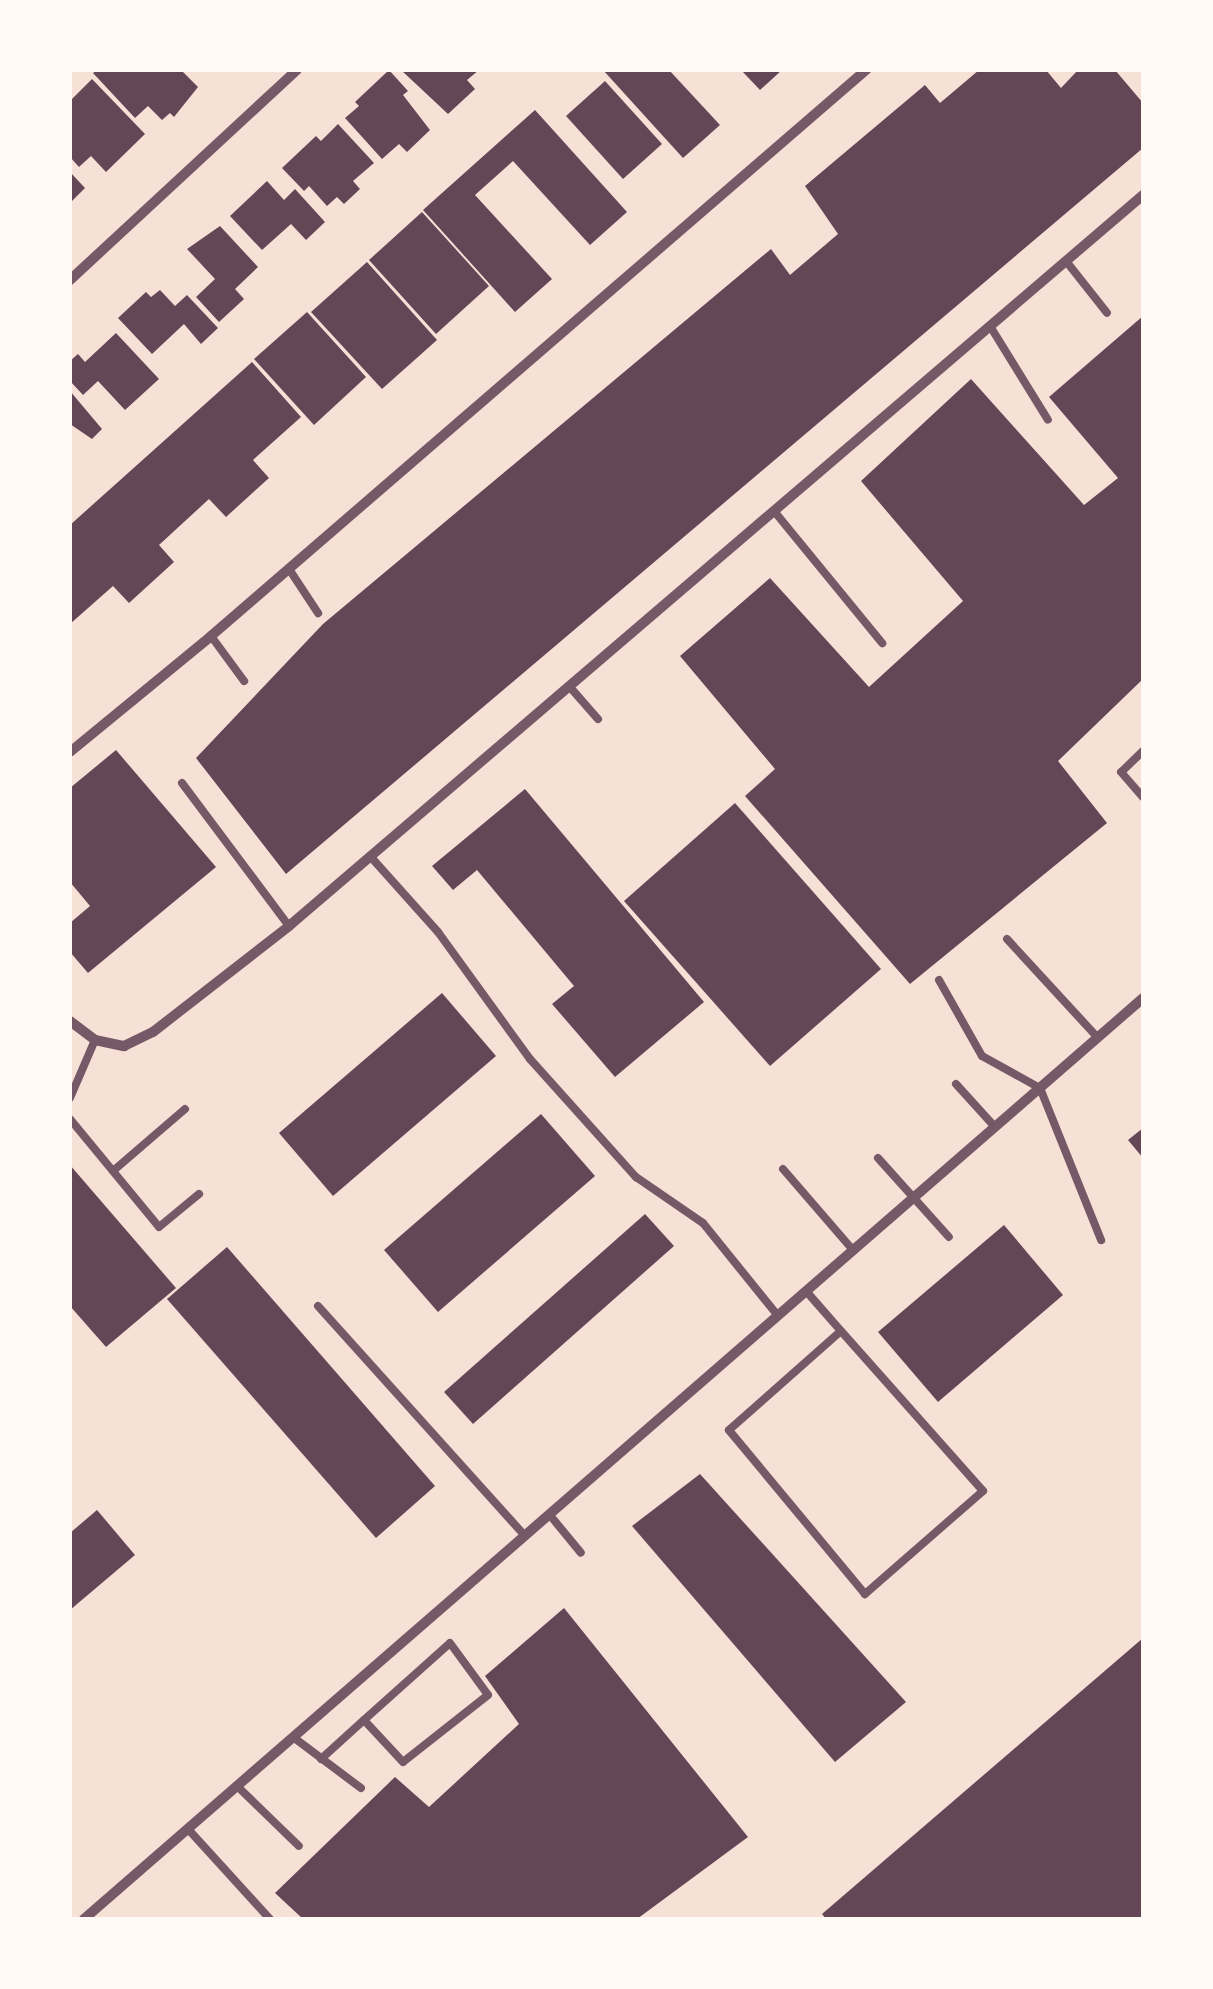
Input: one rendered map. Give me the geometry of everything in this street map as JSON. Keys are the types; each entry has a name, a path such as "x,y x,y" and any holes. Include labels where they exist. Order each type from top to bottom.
{"street":[{"path":"70,280 297,70"},
{"path":"70,752 211,636 866,70"},
{"path":"70,1021 94,1040 124,1046 153,1032 289,926 1141,199"},
{"path":"84,1919 1143,998"}],"lane":[{"path":"1066,261 1108,314"},
{"path":"990,326 1048,420"},
{"path":"774,511 882,643"},
{"path":"289,569 318,612"},
{"path":"211,636 244,681"},
{"path":"570,686 598,719"},
{"path":"1143,752 1121,772 1143,798"},
{"path":"182,783 289,926"},
{"path":"370,856 438,932 557,1089 636,1177 703,1223 778,1316"},
{"path":"1007,939 1098,1038"},
{"path":"939,980 982,1056 1040,1088 1101,1240"},
{"path":"70,1098 94,1040"},
{"path":"956,1084 995,1127"},
{"path":"112,1171 185,1109"},
{"path":"70,1119 158,1227 199,1194"},
{"path":"878,1158 949,1237"},
{"path":"783,1169 853,1250"},
{"path":"806,1291 982,1491 865,1594 729,1430 841,1331"},
{"path":"318,1306 525,1536"},
{"path":"549,1514 581,1554"},
{"path":"321,1758 450,1643 488,1695 403,1762 364,1720"},
{"path":"292,1737 362,1788"},
{"path":"237,1786 299,1846"},
{"path":"188,1829 270,1919"}],"building":[{"path":"181,70 198,87 174,117 170,113 162,120 148,106 135,118 93,73"},
{"path":"389,70 408,91 403,95 430,130 407,152 399,144 382,159 345,118 359,106 355,102"},
{"path":"401,70 479,70 467,80 475,89 448,114"},
{"path":"603,70 669,70 720,125 683,158"},
{"path":"741,70 782,70 760,90"},
{"path":"979,70 1046,70 1061,88 1078,70 1115,70 1143,103 1143,148 286,874 196,758 323,624 771,249 790,275 838,234 805,186 925,85 940,103"},
{"path":"92,79 145,134 106,172 91,156 79,167 70,157 70,101"},
{"path":"605,81 662,144 623,179 566,116"},
{"path":"535,110 627,212 590,245 513,161 475,195 552,279 515,312 423,210"},
{"path":"338,124 374,163 353,181 360,189 344,204 337,197 327,206 309,186 304,191 282,168 316,136 321,141"},
{"path":"70,172 85,188 70,203"},
{"path":"267,181 284,200 295,189 325,222 306,240 291,224 262,250 230,216"},
{"path":"422,212 489,286 436,334 369,260"},
{"path":"220,226 258,267 235,289 244,299 219,322 196,297 215,279 187,249"},
{"path":"367,262 437,340 382,389 311,312"},
{"path":"160,290 175,306 187,295 218,328 201,344 184,324 152,354 118,318 146,292 151,297"},
{"path":"307,312 366,377 314,425 254,359"},
{"path":"1143,316 1143,679 1058,761 1107,823 910,984 745,796 775,769 680,656 770,578 869,687 963,601 861,481 971,379 1084,505 1118,478 1049,397"},
{"path":"116,333 159,379 125,410 98,381 83,395 70,381 70,361 78,354 85,362"},
{"path":"252,362 301,417 253,460 269,478 226,517 209,499 159,545 174,562 129,603 113,586 70,624 70,525"},
{"path":"70,391 102,429 92,439 70,424"},
{"path":"116,750 216,867 88,973 70,952 70,923 90,906 70,882 70,788"},
{"path":"525,789 704,1002 615,1077 552,1004 574,986 477,870 453,890 432,866"},
{"path":"735,803 881,969 770,1066 624,901"},
{"path":"442,993 496,1056 333,1196 279,1133"},
{"path":"541,1114 595,1176 438,1312 384,1250"},
{"path":"1143,1128 1143,1158 1128,1140"},
{"path":"70,1165 176,1288 106,1347 70,1306"},
{"path":"645,1214 674,1246 473,1424 444,1392"},
{"path":"1004,1225 1063,1295 938,1402 878,1332"},
{"path":"227,1247 435,1486 376,1538 167,1299"},
{"path":"700,1474 906,1702 835,1762 632,1526"},
{"path":"97,1510 135,1555 70,1610 70,1533"},
{"path":"564,1608 748,1837 637,1919 303,1919 275,1893 395,1777 429,1807 519,1724 485,1676"},
{"path":"1143,1638 1143,1919 826,1919 822,1914"}]}
